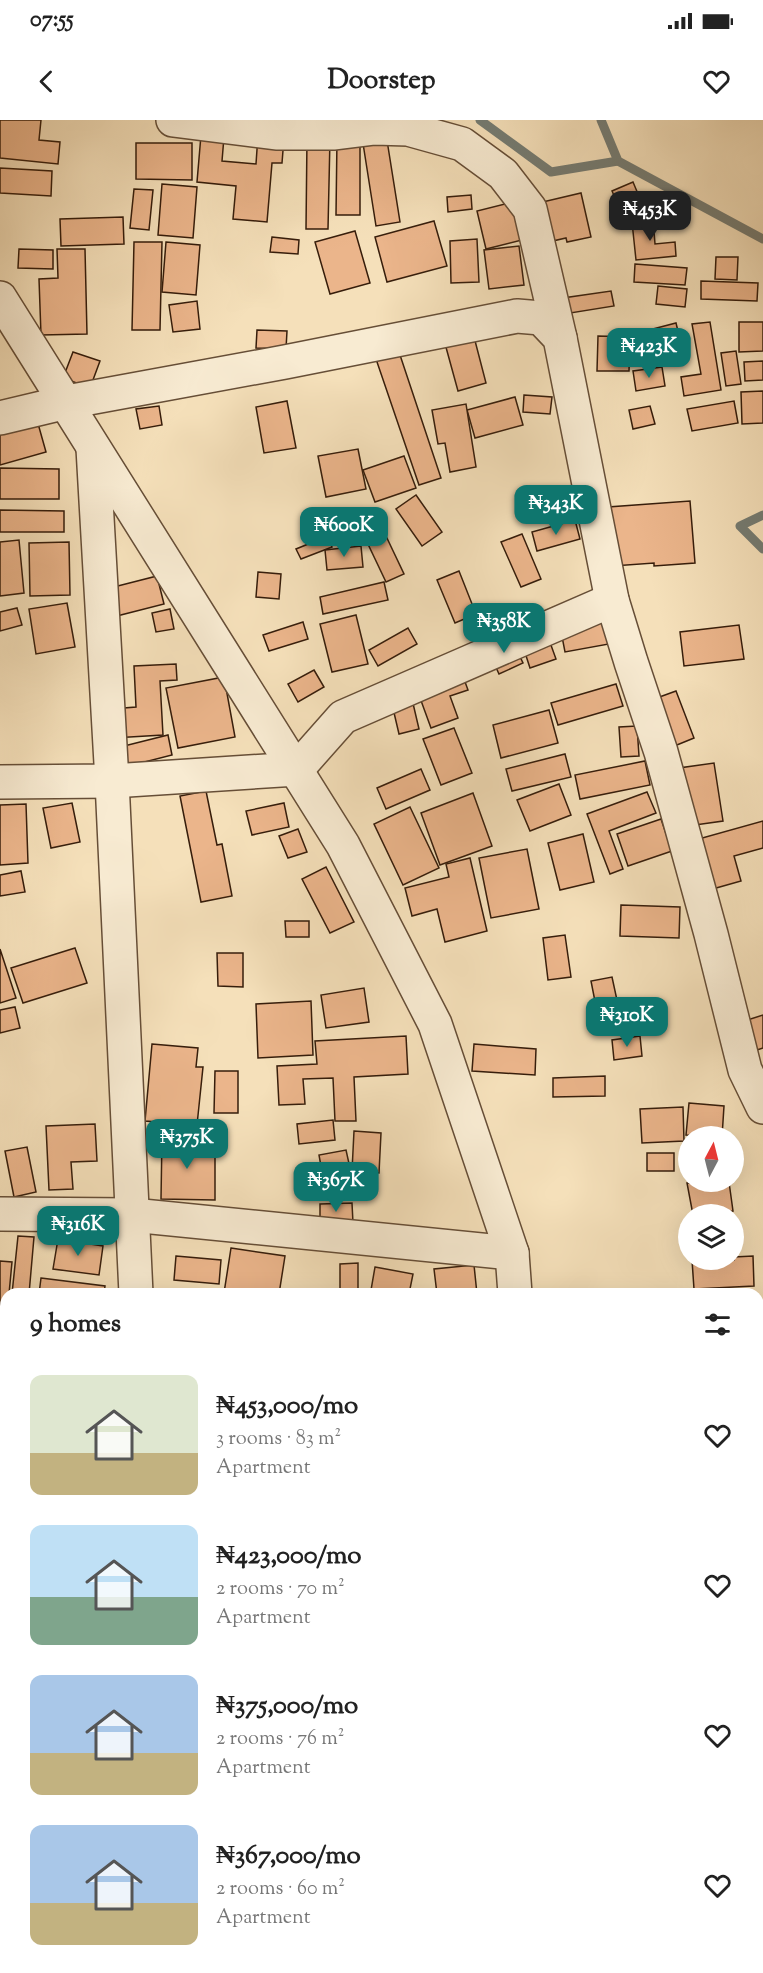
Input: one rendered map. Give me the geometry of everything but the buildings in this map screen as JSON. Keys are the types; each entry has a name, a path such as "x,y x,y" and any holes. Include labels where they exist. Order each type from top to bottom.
{"street":[{"path":"173,120 276,133 335,133 375,128 408,129 462,144 503,174 531,209 560,338 612,600 661,752 711,934 745,1070 763,1107"},
{"path":"0,298 343,845 435,1024 512,1253 515,1288"},
{"path":"0,418 67,402 517,316 541,318 560,338"},
{"path":"93,447 112,781 136,1288"},
{"path":"0,782 112,781 297,769 343,717 612,600"},
{"path":"0,1214 132,1215 512,1253"}],"waterway":[{"path":"480,120 551,172 618,161"},
{"path":"601,120 618,161 763,239"},
{"path":"763,515 740,526 763,549"}]}
